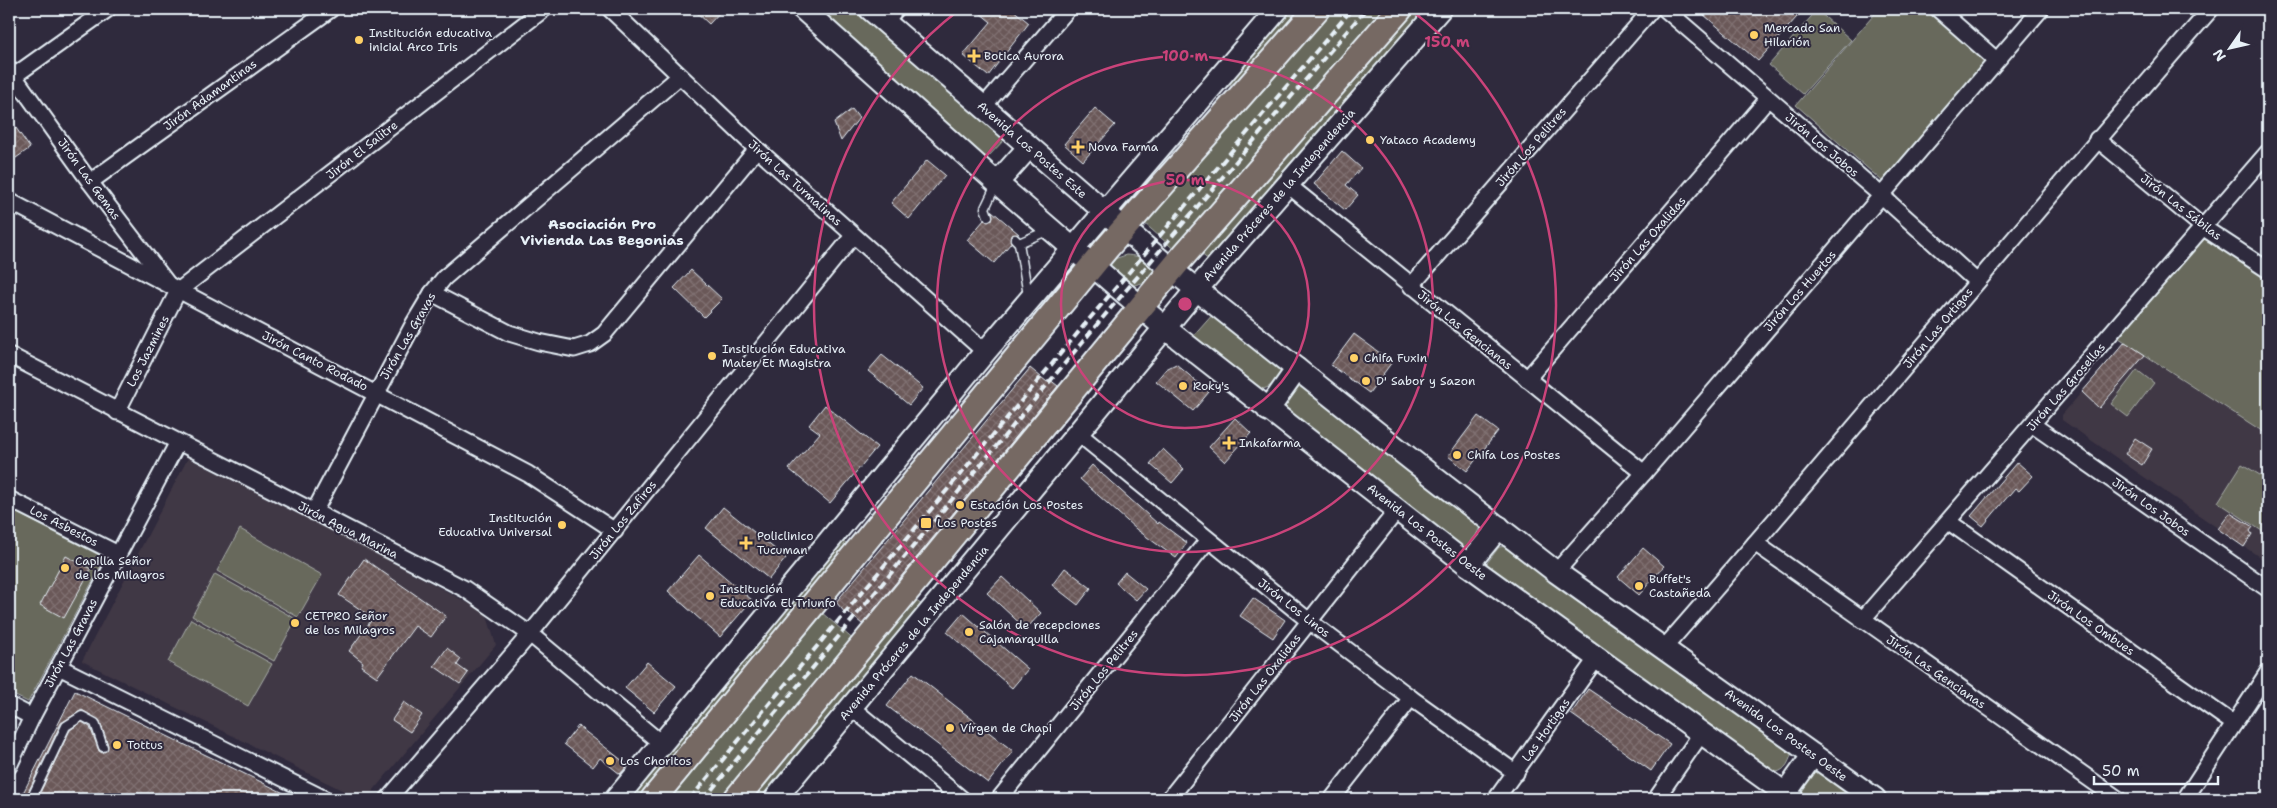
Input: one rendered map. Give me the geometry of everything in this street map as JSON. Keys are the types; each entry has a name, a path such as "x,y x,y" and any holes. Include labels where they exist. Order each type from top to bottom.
{"main road":[{"path":"803,9 1072,249"},
{"path":"616,799 1028,300 1278,9"},
{"path":"653,799 1092,266 1317,9"},
{"path":"736,799 1172,270 1400,9"},
{"name":"Avenida Próceres de la Independencia","path":"775,799 1079,434 1196,290 1440,9"},
{"name":"Avenida Los Postes Este","path":"884,13 982,107 1196,290"},
{"path":"997,183 1029,147"},
{"name":"Avenida Los Postes Oeste","path":"1072,249 1165,328 1468,565 1700,734 1790,796"},
{"name":"Avenida Los Postes Oeste","path":"1196,290 1556,572 1875,799"},
{"path":"1268,410 1297,369"},
{"path":"1468,565 1499,527"},
{"path":"1790,796 1813,755"}],"street":[{"path":"11,73 108,9"},
{"name":"Jirón Adamantinas","path":"90,182 331,9"},
{"name":"Jirón El Salitre","path":"175,289 544,9"},
{"name":"Jirón Las Turmalinas","path":"610,9 757,149 985,352"},
{"path":"982,107 1068,9"},
{"name":"Jirón Los Pelitres","path":"1411,286 1652,9"},
{"name":"Jirón Los Jobos","path":"1665,9 1882,196 1978,282"},
{"path":"1938,9 1996,60"},
{"name":"Jirón Los Huertos","path":"1556,572 1644,473 2041,9"},
{"name":"Jirón Las Ortigas","path":"1664,648 2211,9"},
{"name":"Jirón Las Gemas","path":"11,73 90,182 175,289"},
{"name":"Jirón Las Gravas","path":"314,512 376,393 432,292 460,262 680,76"},
{"name":"Jirón Las Oxalidas","path":"1527,379 1768,99"},
{"name":"Jirón Las Sábilas","path":"2098,139 2204,228 2268,270"},
{"path":"432,292 509,333 574,349 590,344 604,334 757,149"},
{"name":"Jirón Las Grosellas","path":"1862,620 2268,152"},
{"name":"Jirón Las Gencianas","path":"1288,186 1644,473"},
{"name":"Jirón Canto Rodado","path":"9,201 528,474 615,531"},
{"name":"Jirón Los Zafiros","path":"388,799 530,634 853,236"},
{"name":"Los Jazmines","path":"117,412 175,289"},
{"name":"Jirón Agua Marina","path":"9,355 465,589 530,634 662,744"},
{"name":"Jirón Los Jobos","path":"2033,425 2268,589"},
{"name":"Jirón Los Linos","path":"1079,434 1309,621 1411,698 1516,773"},
{"name":"Jirón Las Gravas","path":"9,766 32,717 178,442"},
{"name":"Los Asbestos","path":"9,499 118,554"},
{"name":"Jirón Las Oxalidas","path":"1169,799 1398,509"},
{"name":"Jirón Los Ombues","path":"1949,522 2234,724"},
{"name":"Jirón Los Pelitres","path":"999,799 1208,540"},
{"name":"Jirón Las Gencianas","path":"1755,544 2118,799"},
{"name":"Las Hortigas","path":"1496,799 1596,659"},
{"path":"59,667 325,799"},
{"path":"2185,799 2268,672"},
{"path":"1332,799 1411,698"},
{"path":"9,705 32,717"},
{"path":"852,708 962,799"},
{"path":"1656,799 1700,734"}],"lane":[{"path":"988,216 985,208 997,183"},
{"path":"1028,300 1017,241 1050,230"},
{"path":"31,799 66,726 82,716 95,723 103,747"}],"shaded area":[{"path":"2125,342 2268,435 2268,563 2062,420 2062,415"},
{"name":"CETPRO Señor de los Milagros","path":"188,458 383,557 486,613 496,645 366,799 360,799 82,661"}],"green space":[{"path":"813,9 856,9 1005,139 986,159"},
{"path":"1289,9 1303,9 1243,77 1215,95"},
{"path":"1327,9 1388,9 1177,252 1143,222"},
{"path":"1412,9 1428,9 1210,261 1200,253"},
{"path":"1879,9 1927,9 1986,61 1882,181 1796,105"},
{"path":"1817,10 1851,40 1803,94 1769,65"},
{"path":"2204,234 2268,275 2268,435 2119,338"},
{"path":"1126,255 1145,259 1152,264 1158,273 1146,282 1130,286 1103,268 1114,259"},
{"path":"1214,313 1279,365 1280,374 1276,381 1265,388 1257,390 1191,339"},
{"path":"2137,370 2154,383 2128,417 2111,404"},
{"path":"1306,385 1480,526 1474,541 1464,549 1284,411 1290,394 1297,388"},
{"path":"2242,464 2268,480 2268,535 2218,502"},
{"path":"9,509 105,558 28,702 9,693"},
{"path":"240,529 322,575 298,617 217,571"},
{"path":"842,540 852,547 645,799 626,799"},
{"path":"1509,546 1792,752 1785,767 1780,771 1771,773 1489,573 1487,563 1499,547"},
{"path":"215,574 296,619 274,661 192,616"},
{"path":"915,600 928,609 768,799 750,799"},
{"path":"821,612 856,642 725,799 666,799"},
{"path":"191,619 272,664 248,706 168,662"},
{"path":"1819,767 1864,799 1807,799 1801,791 1804,775"}],"building":[{"path":"693,9 723,9 709,24"},
{"path":"975,9 1012,9 1029,23 988,76 963,55 991,22"},
{"name":"Mercado San Hilarión","path":"1697,9 1804,9 1758,61"},
{"path":"1095,108 1115,125 1083,161 1064,144"},
{"path":"852,109 859,118 841,141 834,123"},
{"path":"9,118 30,148 9,163"},
{"path":"1342,151 1361,168 1346,185 1358,195 1345,210 1314,184"},
{"path":"927,160 945,175 909,219 891,203"},
{"path":"992,211 1019,234 1011,235 1011,243 994,263 967,240 984,220 988,222 992,220"},
{"path":"691,270 722,299 704,317 674,288"},
{"path":"1354,334 1392,362 1369,393 1331,365"},
{"path":"2125,342 2145,355 2099,408 2082,392"},
{"path":"882,355 923,388 909,405 868,371"},
{"name":"Roky's","path":"1176,364 1209,392 1193,411 1156,381 1166,369"},
{"path":"1030,368 1047,382 1049,379 1058,386 862,624 848,612 846,614 836,602"},
{"path":"825,405 877,447 830,503 789,469 820,433 809,425"},
{"path":"1478,416 1498,431 1467,471 1448,456"},
{"path":"1235,418 1251,433 1225,462 1209,447"},
{"path":"2135,438 2152,449 2142,465 2125,454"},
{"path":"1163,449 1184,469 1172,483 1150,464"},
{"path":"2017,462 2033,476 2019,491 2015,488 1983,526 1971,516"},
{"path":"1092,465 1158,524 1159,522 1187,543 1176,558 1136,529 1080,479"},
{"name":"Policlinico Tucuman","path":"723,507 786,558 769,579 706,528"},
{"path":"2230,513 2253,527 2250,531 2252,534 2244,547 2218,529"},
{"path":"1643,548 1664,566 1639,595 1618,577"},
{"name":"Institución Educativa El Triunfo","path":"699,555 752,600 720,637 668,591"},
{"path":"66,556 91,569 64,618 40,605"},
{"path":"364,559 446,616 431,637 415,626 377,677 361,666 363,662 349,651 373,618 339,595"},
{"path":"1065,568 1091,588 1078,605 1052,585"},
{"path":"1125,572 1146,589 1136,600 1116,583"},
{"path":"1002,577 1041,613 1026,629 987,593"},
{"path":"1253,598 1285,620 1273,638 1240,616"},
{"path":"963,613 1028,669 1012,688 947,632"},
{"path":"447,648 461,659 457,665 468,673 460,684 434,666"},
{"path":"647,662 676,686 654,712 625,688"},
{"name":"Vírgen de Chapi","path":"913,673 1013,751 988,783 887,706"},
{"path":"1588,689 1670,744 1651,771 1571,714"},
{"name":"Tottus","path":"75,691 296,799 37,799 70,730 82,722 90,727 99,751 102,753 107,750 108,745 100,721 82,710 61,723 25,799 20,799"},
{"path":"404,702 422,715 410,732 392,720"},
{"path":"578,726 628,765 620,774 600,758 593,767 564,744"}],"railway":[{"path":"690,799 1091,317 1352,9"},
{"path":"704,799 1099,322 1366,9"}],"place":[{"name":"Mercado San Hilarión","path":"1754,35"},
{"name":"Institución educativa inicial Arco Iris","path":"359,40"},
{"name":"Botica Aurora","path":"974,56"},
{"name":"Yataco Academy","path":"1370,140"},
{"name":"Nova Farma","path":"1078,147"},
{"name":"Institución Educativa Mater Et Magistra","path":"712,356"},
{"name":"Chifa Fuxin","path":"1354,358"},
{"name":"D' Sabor y Sazon","path":"1366,381"},
{"name":"Roky's","path":"1183,386"},
{"name":"Inkafarma","path":"1229,443"},
{"name":"Chifa Los Postes","path":"1457,455"},
{"name":"Estación Los Postes","path":"960,505"},
{"name":"Los Postes","path":"926,523"},
{"name":"Institución Educativa Universal","path":"562,525"},
{"name":"Policlinico Tucuman","path":"746,543"},
{"name":"Capilla Señor de los Milagros","path":"65,568"},
{"name":"Buffet's Castañeda","path":"1639,586"},
{"name":"Institución Educativa El Triunfo","path":"710,596"},
{"name":"CETPRO Señor de los Milagros","path":"295,623"},
{"name":"Salón de recepciones Cajamarquilla","path":"969,632"},
{"name":"Vírgen de Chapi","path":"950,728"},
{"name":"Tottus","path":"117,745"},
{"name":"Los Choritos","path":"610,761"}],"district":[{"name":"Asociación Pro Vivienda Las Begonias","path":"602,232"}]}
